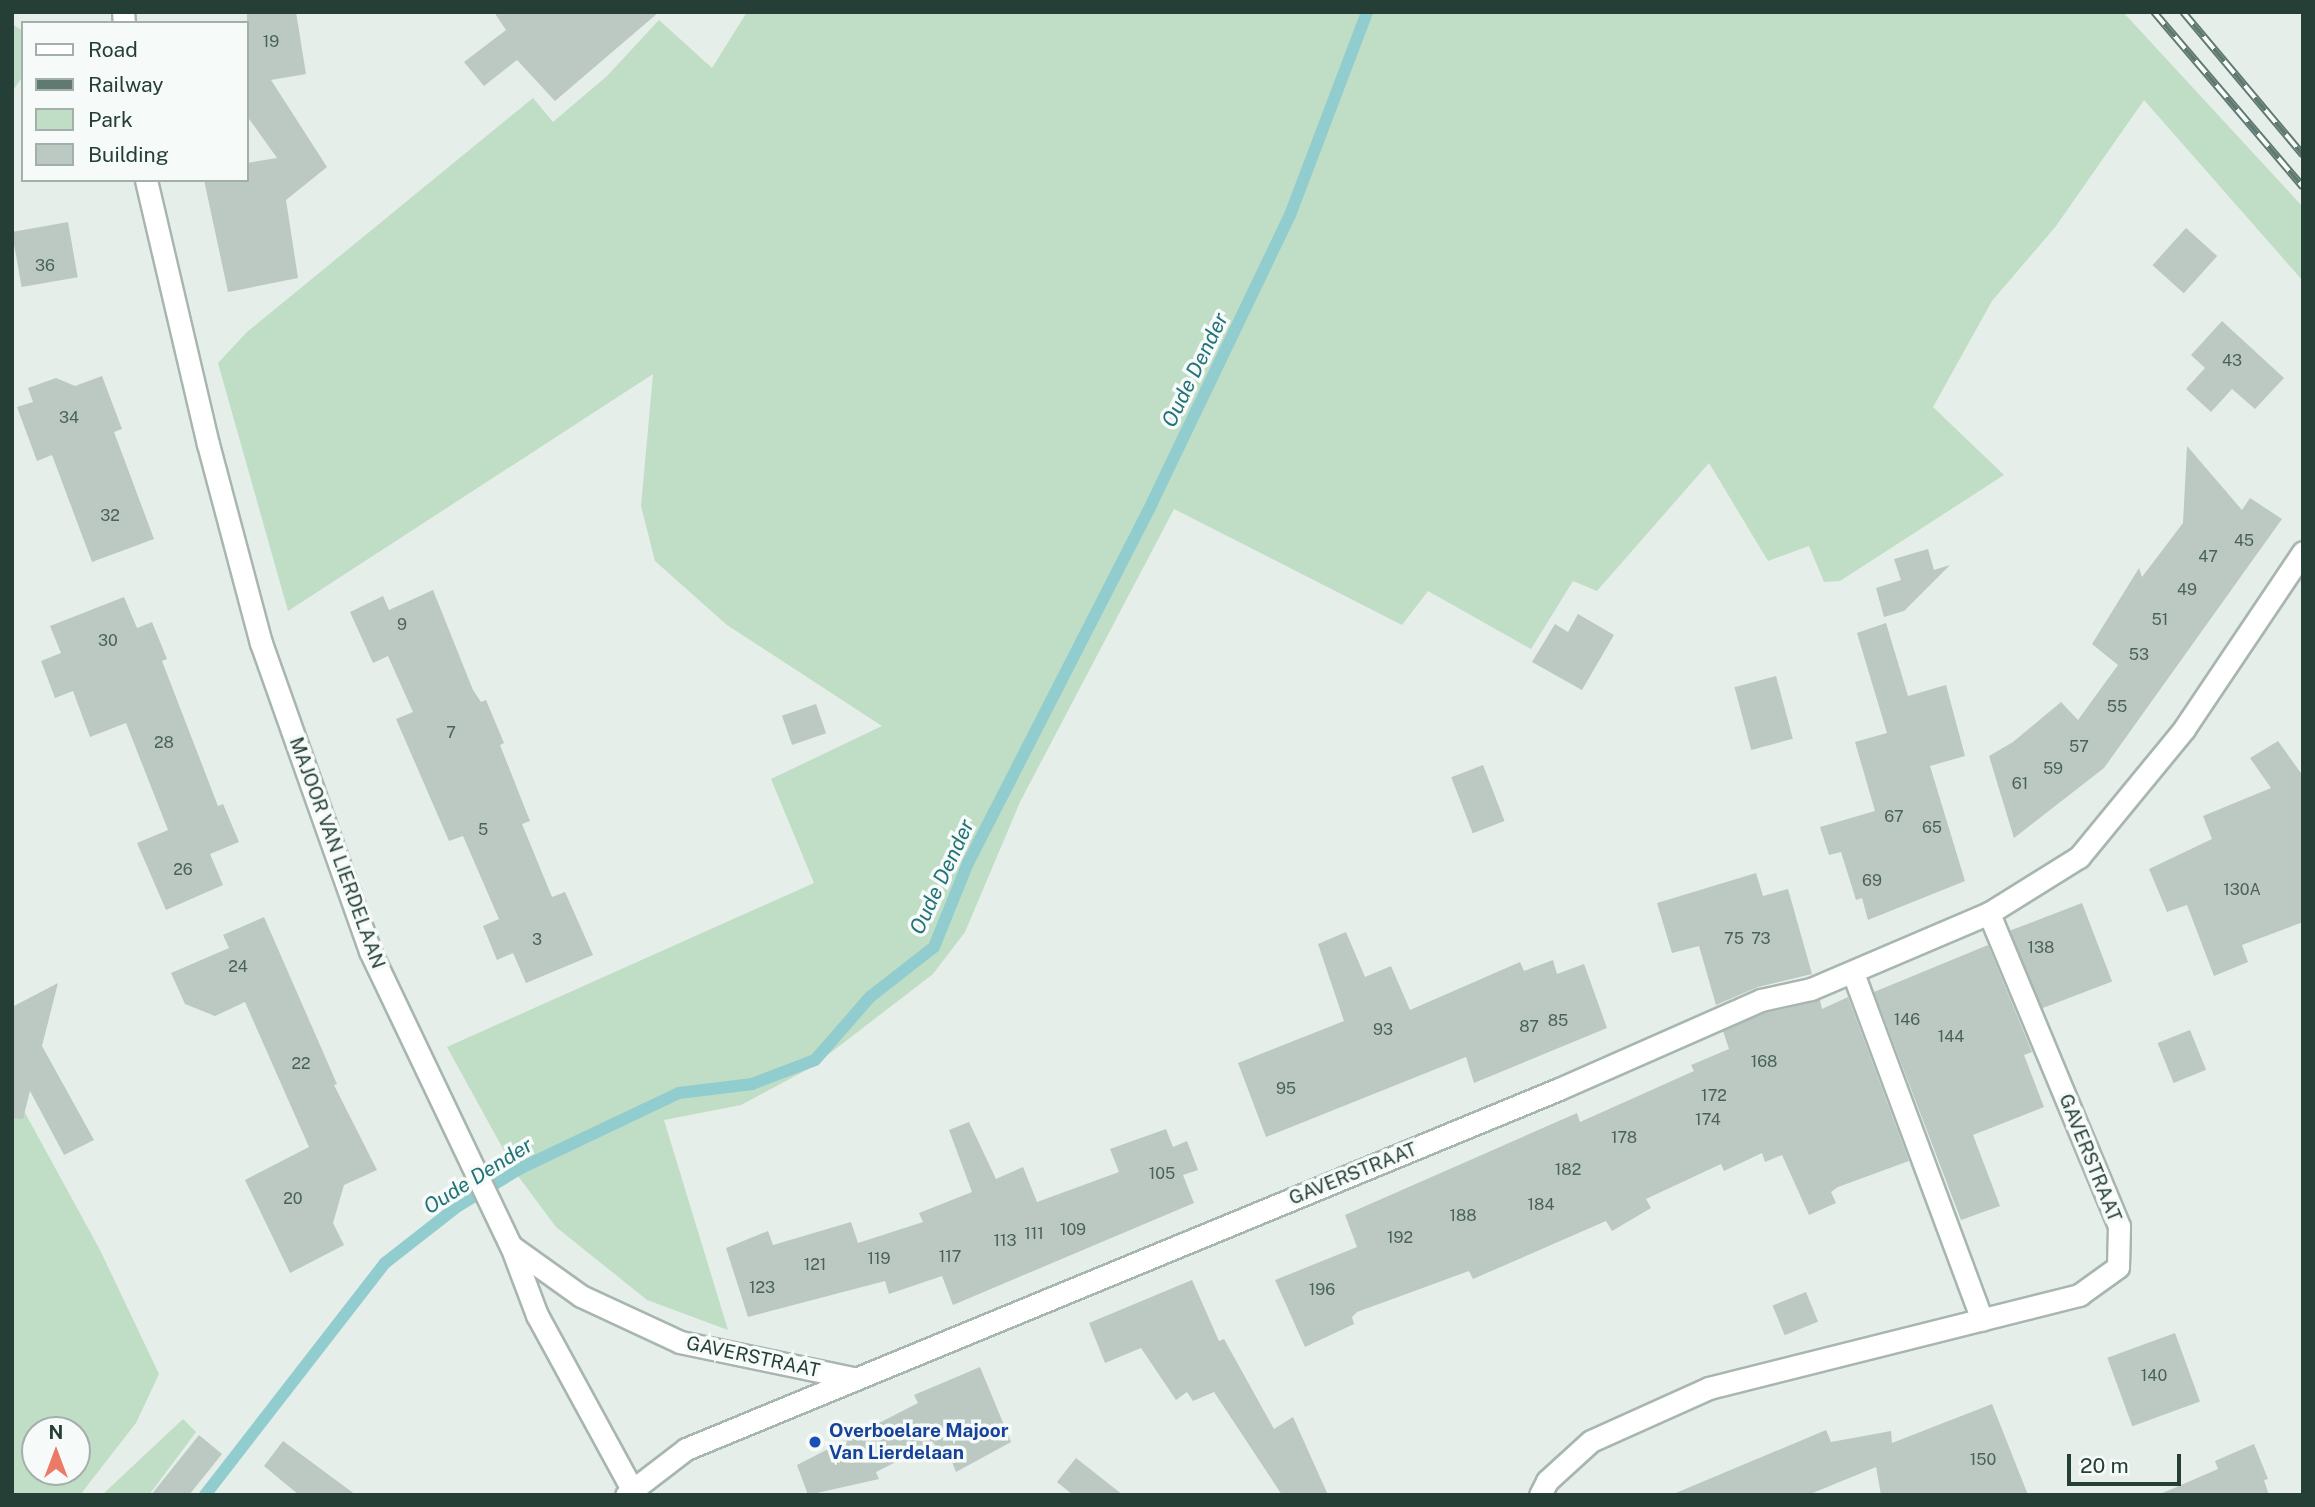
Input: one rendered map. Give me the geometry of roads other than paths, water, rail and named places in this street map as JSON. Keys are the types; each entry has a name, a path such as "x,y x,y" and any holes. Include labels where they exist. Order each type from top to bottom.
{"street":[{"name":"MAJOOR VAN LIERDELAAN","path":"146,182 208,444 261,643 370,951 478,1183 511,1246 537,1315 630,1493"},
{"name":"GAVERSTRAAT","path":"630,1493 686,1449 853,1378 1559,1090 1761,1000 1811,989 1989,914 2079,857 2184,729 2303,552"},
{"name":"GAVERSTRAAT","path":"1539,1495 1547,1481 1591,1441 1709,1388 2079,1296 2118,1268 2119,1226 1989,914"},
{"path":"1853,972 1982,1320"},
{"name":"GAVERSTRAAT","path":"511,1246 581,1296 680,1342 853,1378"}],"waterway":[{"name":"Oude Dender","path":"205,1495 385,1263 458,1206 521,1168 679,1093 752,1084 815,1060 870,997 934,947 968,863 1152,503 1290,215 1367,12"}],"railway":[{"path":"2154,12 2303,187"},
{"path":"2183,12 2303,155"}],"place":[{"name":"Overboelare Majoor Van Lierdelaan","path":"815,1442"}]}
